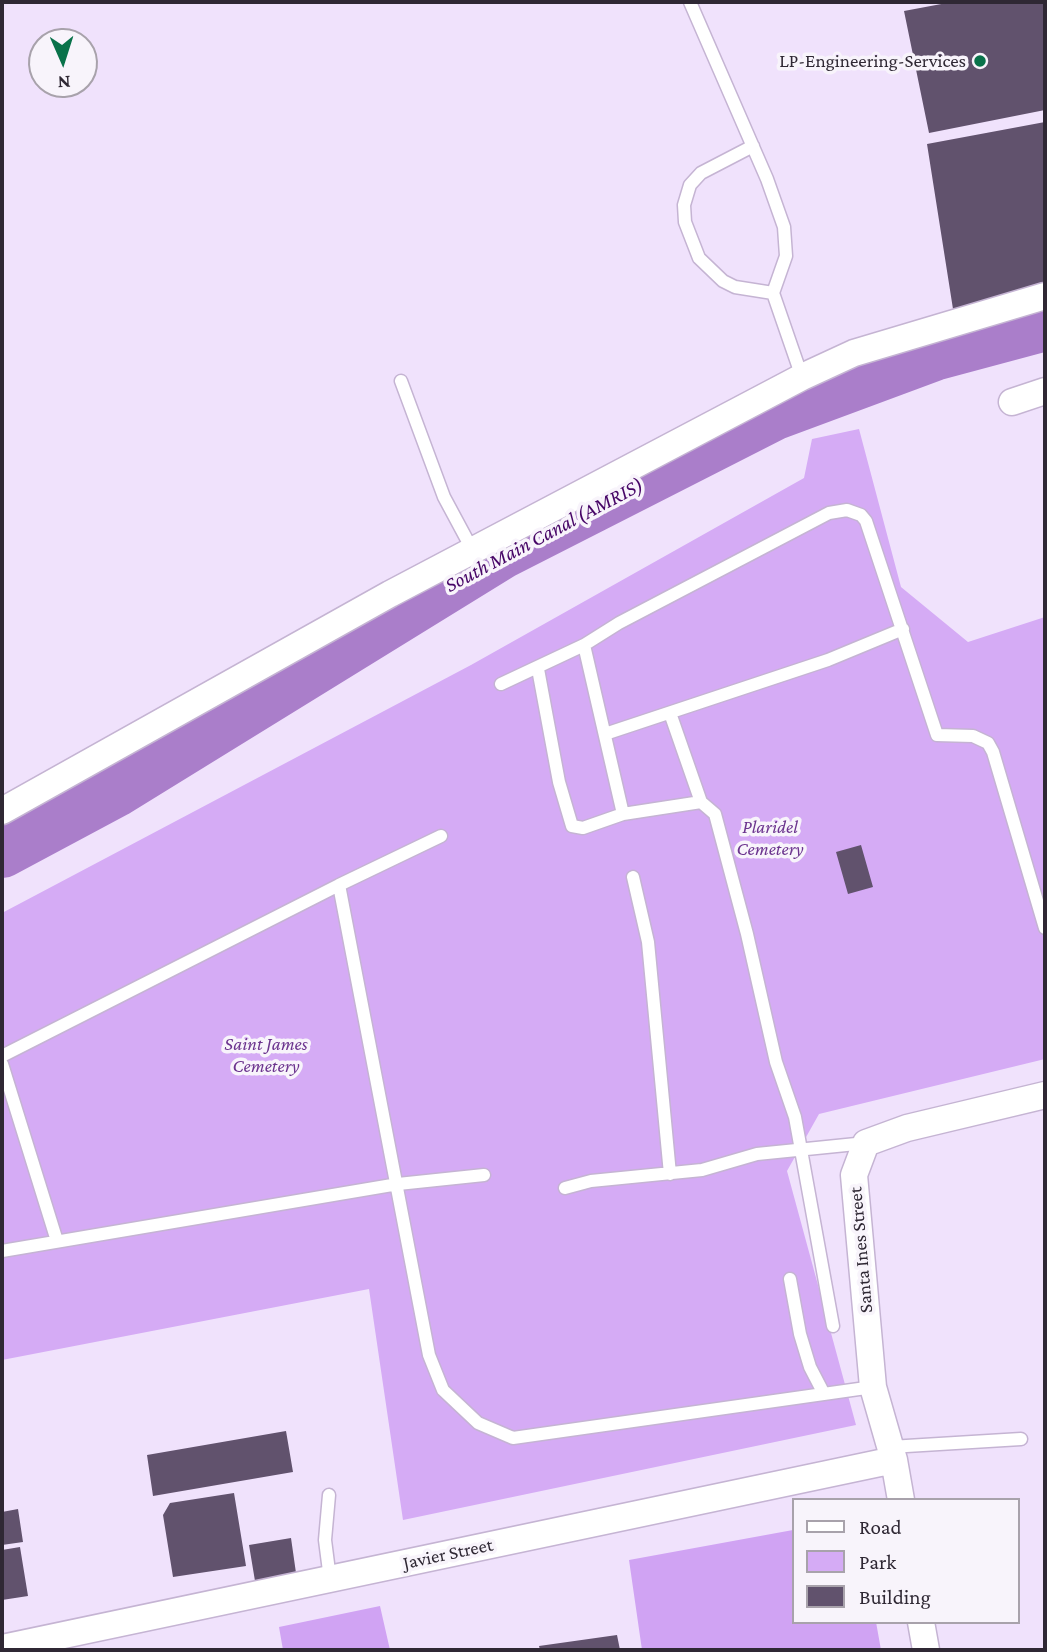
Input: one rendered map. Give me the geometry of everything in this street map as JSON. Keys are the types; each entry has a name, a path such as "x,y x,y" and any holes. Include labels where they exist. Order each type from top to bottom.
{"street":[{"path":"2,811 472,551 802,377 854,353 1045,296"},
{"path":"1012,402 1045,391"},
{"path":"866,1143 907,1128 1045,1095"},
{"name":"Santa Ines Street","path":"866,1143 854,1175 873,1387 892,1453 901,1498"},
{"name":"Javier Street","path":"2,1648 330,1579 892,1453"},
{"path":"921,1624 926,1650"}],"lane":[{"path":"691,2 784,227 786,256 774,293 802,377"},
{"path":"752,146 701,173 690,185 684,205 685,222 699,258 723,281 735,287 774,293"},
{"path":"401,381 444,497 472,551"},
{"path":"501,684 538,669 584,645 631,617 828,513 847,510 861,515 866,521 937,735 973,736 988,743 993,752 1045,928"},
{"path":"605,734 828,660 902,629"},
{"path":"584,645 623,814"},
{"path":"538,669 559,782 572,826 583,828 623,814 701,802"},
{"path":"670,713 701,802 715,814 776,1062 794,1116 833,1326"},
{"path":"2,1056 441,836"},
{"path":"634,877 648,942 670,1174"},
{"path":"339,885 429,1355 443,1390 478,1423 513,1438 873,1387"},
{"path":"2,1064 57,1241"},
{"path":"565,1188 591,1181 702,1170 757,1154 866,1143"},
{"path":"2,1251 398,1184 484,1175"},
{"path":"790,1279 800,1334 810,1367 824,1394"},
{"path":"892,1453 1021,1438"},
{"path":"329,1495 325,1539 330,1579"}],"green space":[{"path":"859,429 901,587 968,642 1045,617 1045,1059 819,1114 787,1171 856,1425 403,1520 369,1289 2,1360 2,913 471,665 804,478 812,439"}],"shaded area":[{"path":"792,1530 792,1624 876,1624 881,1650 642,1650 629,1560"},
{"path":"380,1606 390,1650 283,1650 279,1627"}],"building":[{"name":"LP-Engineering-Services","path":"952,2 1045,2 1045,110 929,133 904,11"},
{"path":"1045,122 1045,286 953,309 927,144"},
{"path":"861,845 873,887 848,894 836,852"},
{"path":"286,1431 293,1472 153,1496 147,1455"},
{"path":"234,1493 246,1566 173,1577 163,1515 170,1503"},
{"path":"18,1509 23,1542 2,1545 2,1512"},
{"path":"291,1538 297,1580 256,1587 249,1545"},
{"path":"20,1547 28,1596 2,1600 2,1550"},
{"path":"617,1635 620,1650 540,1650 539,1646"}],"waterway":[{"name":"South Main Canal (AMRIS)","path":"2,852 116,791 502,553 775,414 934,355 1045,325"}],"place":[{"name":"LP-Engineering-Services","path":"980,61"}],"park label":[{"name":"Plaridel Cemetery","path":"770,838"},
{"name":"Saint James Cemetery","path":"266,1055"}]}
